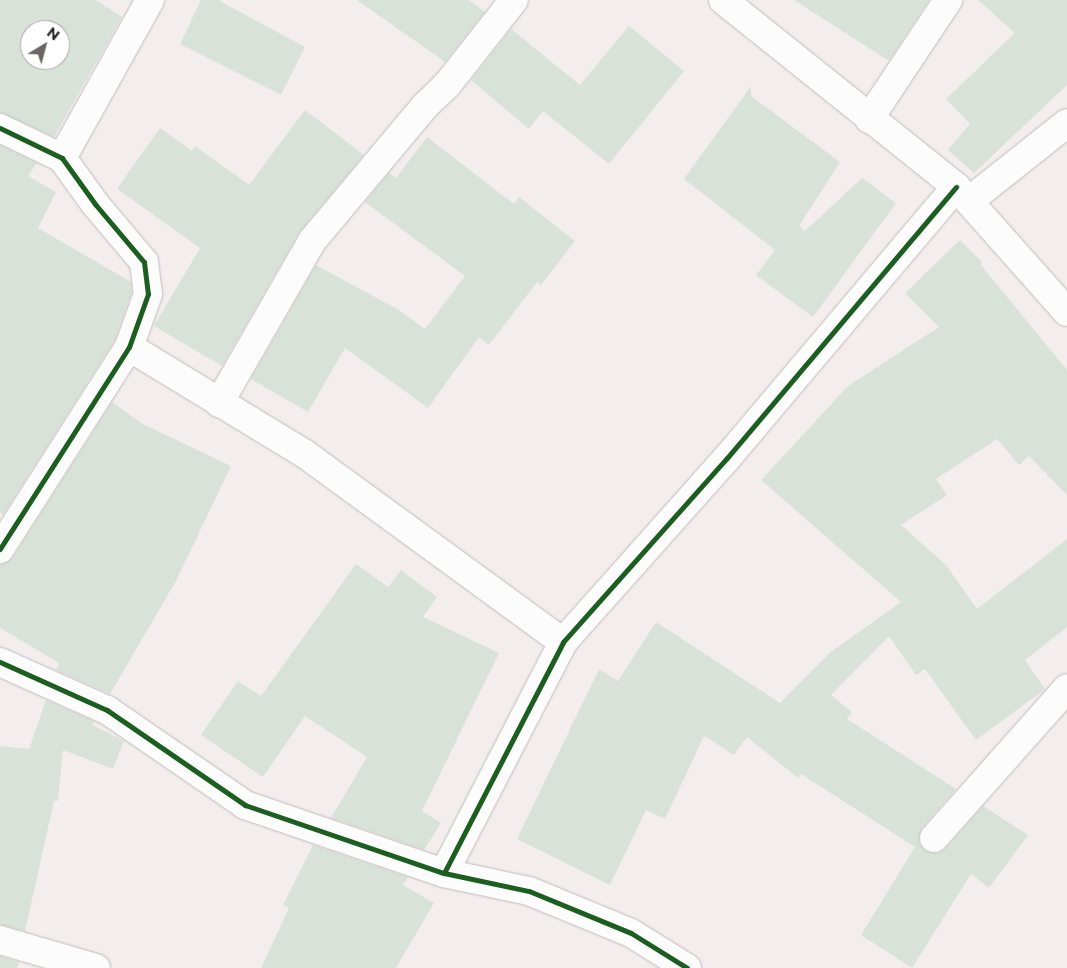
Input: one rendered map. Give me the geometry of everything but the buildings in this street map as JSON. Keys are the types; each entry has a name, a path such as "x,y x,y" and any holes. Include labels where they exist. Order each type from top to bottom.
{"street":[{"path":"62,158 150,0"},
{"path":"219,402 312,241 426,106 447,85 514,0"},
{"path":"723,0 963,194 1067,312"},
{"path":"869,119 948,0"},
{"path":"444,873 563,642 963,194 1067,123"},
{"path":"0,128 62,158 95,204 144,262 148,294 129,347 0,549"},
{"path":"129,347 306,454 563,642"},
{"path":"0,662 107,710 245,804 444,873 529,890 631,933 687,968"},
{"path":"934,838 1067,688"},
{"path":"0,940 96,968"}],"cycle path":[{"path":"0,128 62,158 95,204 144,262 148,294 129,347 0,549"},
{"path":"444,873 563,642 727,458 956,187"},
{"path":"0,662 107,710 245,805 444,873 529,891 631,933 687,968"}]}
